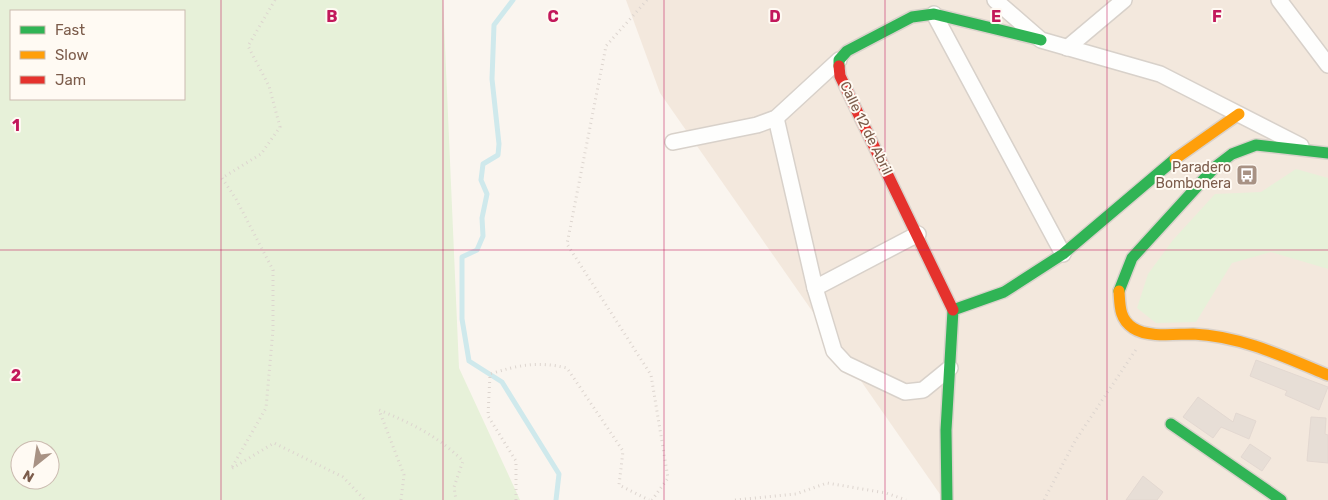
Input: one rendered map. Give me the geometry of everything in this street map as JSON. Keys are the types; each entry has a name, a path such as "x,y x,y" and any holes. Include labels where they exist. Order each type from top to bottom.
{"street":[{"path":"995,0 1041,40"},
{"path":"1067,48 1124,0"},
{"path":"1279,0 1328,65"},
{"path":"934,14 1063,254"},
{"path":"673,142 757,125 776,118 848,52 912,17 934,14 1041,40 1160,74 1311,152"},
{"name":"Calle 12 de Abril","path":"839,60 840,76 918,234 953,310"},
{"path":"947,500 946,430 953,310 1004,292 1063,254 1162,168 1239,114"},
{"path":"776,118 815,288 834,351 846,364 905,392 923,390 950,368"},
{"path":"1328,154 1256,146 1232,154 1215,167 1132,258 1119,290 1121,315 1133,328 1147,333 1210,335 1263,348 1328,375"},
{"path":"815,288 918,234"},
{"path":"1171,424 1282,500"}],"path":[{"path":"275,0 248,46 269,86 280,127 261,154 222,178 236,198 273,270 273,330 266,408 231,469 274,443 343,477 365,500"},
{"path":"516,500 516,461 488,416 490,374 514,366 548,363 567,368 623,450 619,485 650,500 668,478 651,375 567,244 606,46 648,0"},
{"path":"1044,500 1075,441 1147,333"},
{"path":"401,500 404,474 379,410 429,432 449,447 463,461 454,487 456,500"},
{"path":"735,500 796,494 827,482 886,492 906,500"}],"shaded area":[{"path":"626,0 1328,0 1328,500 944,500 660,93"}],"green space":[{"path":"0,0 443,0 459,368 520,500 0,500"},
{"path":"1296,169 1328,178 1328,269 1271,252 1232,263 1196,322 1156,323 1137,308 1148,274 1173,240 1215,194 1261,192"}],"building":[{"path":"1256,360 1328,387 1319,410 1285,395 1287,391 1250,376"},
{"path":"1198,397 1233,422 1236,413 1256,421 1249,439 1221,427 1213,438 1183,417"},
{"path":"1311,417 1326,418 1325,434 1328,435 1328,463 1307,461"},
{"path":"1250,444 1271,458 1262,471 1241,457"},
{"path":"1143,476 1163,492 1157,500 1126,500"}],"waterway":[{"path":"513,0 494,25 492,79 499,144 498,155 483,164 481,180 487,194 482,218 483,236 477,250 462,257 462,319 469,361 502,382 559,474 556,500"}],"traffic: fast":[{"path":"839,66 839,60 847,51 912,17 934,14 1041,40"},
{"path":"1119,291 1132,258 1215,167 1232,154 1256,145 1328,153"},
{"path":"947,500 946,430 953,310 1004,292 1063,254 1175,159"},
{"path":"1171,424 1281,500"}],"traffic: slow":[{"path":"1175,159 1239,114"},
{"path":"1119,291 1123,316 1128,324 1139,331 1170,335 1193,334 1228,339 1262,348 1328,375"}],"traffic: jam":[{"path":"839,66 840,76 953,310"}],"place":[{"name":"Paradero Bombonera","path":"1247,175"}]}
